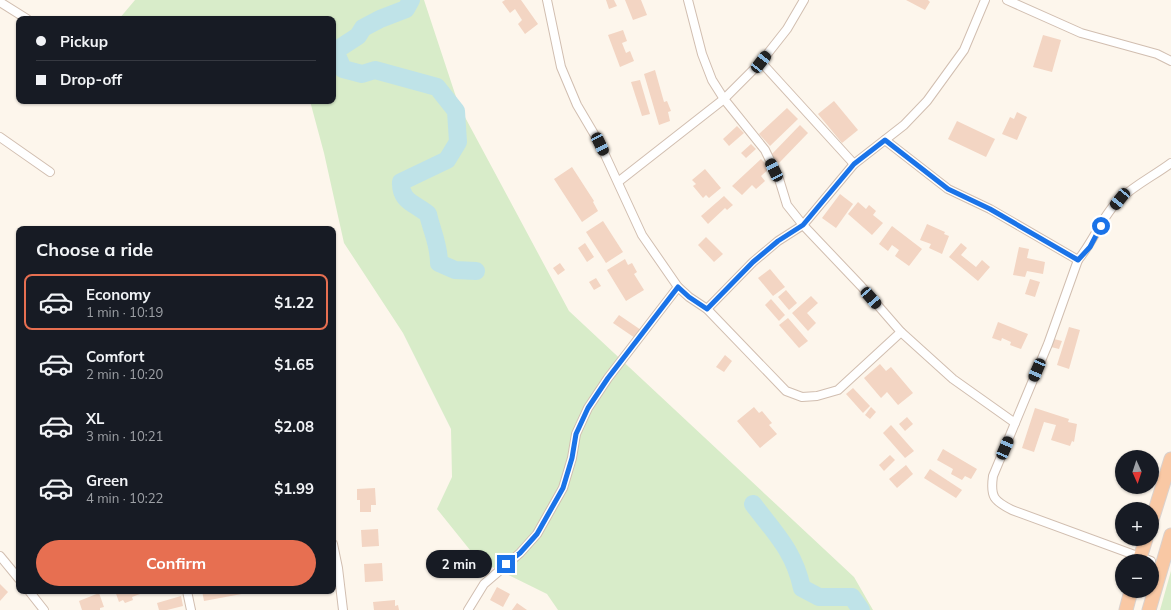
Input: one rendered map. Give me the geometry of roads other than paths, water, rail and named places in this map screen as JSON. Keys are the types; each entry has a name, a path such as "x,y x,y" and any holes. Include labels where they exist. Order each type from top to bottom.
{"highway":[{"path":"1158,502 1171,459"},
{"path":"1155,554 1171,535"},
{"path":"1126,610 1129,598"},
{"path":"1149,598 1149,610"}],"street":[{"path":"547,0 561,67 577,105 600,144 642,235 678,287 689,297 707,309 786,391 802,397 838,390 901,332"},
{"path":"688,0 702,54 712,80 724,99 765,150 779,179 787,204 803,225 861,286 901,332 953,379 1015,423"},
{"path":"618,182 724,99 761,62 787,29 804,0"},
{"path":"707,309 753,262 778,241 803,225 854,164 904,125 927,101 964,50 985,0"},
{"path":"1007,0 1081,33 1157,54 1171,61"},
{"path":"0,2 22,16"},
{"path":"761,62 854,164"},
{"path":"0,137 50,172"},
{"path":"885,140 948,189 990,209 1078,260"},
{"path":"1130,554 1012,510 997,503 991,490 993,476 1048,344 1078,260 1090,247 1107,215 1120,199 1171,163"},
{"path":"468,610 484,584 520,553 537,534 563,488 573,452 576,434 588,408 608,378 678,287"},
{"path":"0,556 16,575"},
{"path":"336,558 343,610"},
{"path":"34,594 44,610"},
{"path":"187,594 190,610"}],"waterway":[{"path":"336,50 358,36 363,28 380,19 406,9 411,0"},
{"path":"336,53 343,69 362,74 375,70 437,87 456,111 458,142 447,160 401,182 401,188 405,198 428,214 437,244 439,263 455,270 476,271"},
{"path":"753,504 789,553 794,563 802,588 819,597 852,597 861,610"}]}
